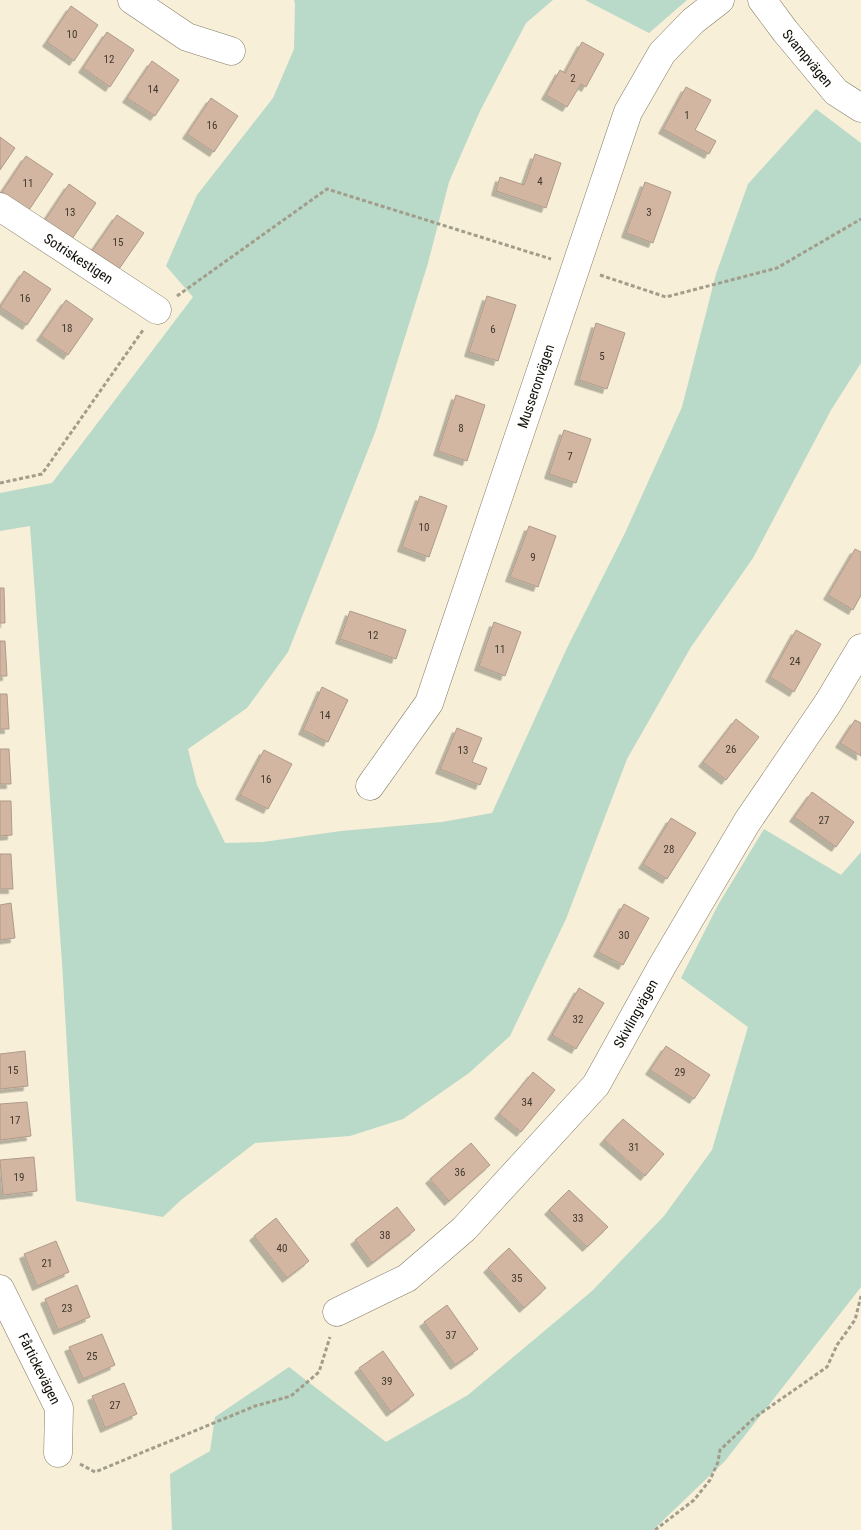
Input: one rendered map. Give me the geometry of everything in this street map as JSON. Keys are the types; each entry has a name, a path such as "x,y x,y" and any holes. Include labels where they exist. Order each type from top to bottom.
{"street":[{"path":"132,0 187,37 232,51"},
{"name":"Musseronvägen","path":"370,786 429,703 628,112 662,53 693,21 720,0"},
{"name":"Svampvägen","path":"762,0 784,31 836,92 861,108"},
{"name":"Sotriskestigen","path":"0,207 157,310"},
{"name":"Skivlingvägen","path":"337,1312 407,1278 436,1254 464,1228 596,1085 662,966 747,822 828,703 861,648"},
{"name":"Fårtickevägen","path":"0,1289 59,1408 58,1453"}],"path":[{"path":"0,483 42,474 157,310 327,189 666,297 777,268 861,219"},
{"path":"655,1530 694,1500 710,1480 718,1462 720,1450 754,1418 827,1367 837,1344 855,1320 861,1296"},
{"path":"58,1453 95,1472 255,1406 291,1396 319,1372 337,1312"}],"green space":[{"path":"294,0 553,0 526,23 480,111 449,182 428,263 376,430 288,652 247,708 188,749 197,785 225,843 263,842 341,831 442,822 492,813 567,648 625,533 682,407 716,274 748,184 816,109 861,143 861,363 831,410 753,558 691,647 627,759 566,919 510,1036 469,1073 403,1119 350,1136 255,1143 181,1200 163,1217 76,1201 62,962 30,526 0,531 0,493 52,483 193,297 166,266 197,195 273,98 294,49"},
{"path":"585,0 687,0 649,33"},
{"path":"764,829 841,875 861,852 861,1287 725,1461 653,1530 172,1530 170,1474 210,1451 215,1417 289,1367 386,1442 468,1395 592,1291 664,1216 712,1150 748,1027 681,978 718,905"}],"building":[{"path":"71,6 98,25 74,61 47,42"},
{"path":"107,32 134,50 110,87 83,68"},
{"path":"582,42 604,54 586,87 581,84 567,107 546,95 560,70 565,73"},
{"path":"152,61 179,80 155,116 127,98"},
{"path":"686,87 711,100 695,130 716,141 709,154 663,129"},
{"path":"211,98 238,116 214,152 187,134"},
{"path":"0,137 15,148 0,170"},
{"path":"535,154 561,163 546,208 496,191 500,177 524,185"},
{"path":"26,156 53,174 29,210 2,192"},
{"path":"645,182 671,192 653,243 626,233"},
{"path":"69,184 96,203 72,239 45,220"},
{"path":"117,215 144,233 119,269 92,251"},
{"path":"24,271 51,289 27,325 0,307"},
{"path":"487,296 516,305 498,361 469,352"},
{"path":"66,300 93,319 68,355 41,336"},
{"path":"596,323 625,333 607,389 579,380"},
{"path":"456,395 485,405 467,461 438,451"},
{"path":"564,430 591,439 576,483 549,474"},
{"path":"420,496 447,506 429,557 402,547"},
{"path":"529,526 556,536 538,587 510,577"},
{"path":"855,549 861,552 861,595 853,610 828,595"},
{"path":"0,588 4,588 5,623 0,623"},
{"path":"350,611 406,630 396,659 340,639"},
{"path":"494,622 521,632 505,676 479,666"},
{"path":"796,630 821,644 794,692 770,677"},
{"path":"0,641 5,641 7,676 0,676"},
{"path":"322,687 348,700 328,742 303,730"},
{"path":"0,694 7,694 9,729 0,729"},
{"path":"736,719 759,737 726,780 703,762"},
{"path":"855,720 861,723 861,756 840,743"},
{"path":"457,728 482,738 472,762 487,768 480,785 440,769"},
{"path":"0,749 9,749 11,784 0,784"},
{"path":"264,750 292,764 268,809 240,795"},
{"path":"812,792 854,822 836,847 794,817"},
{"path":"0,801 11,801 12,835 0,836"},
{"path":"671,818 696,833 667,879 643,864"},
{"path":"0,854 11,854 13,889 0,889"},
{"path":"11,903 15,938 0,940 0,905"},
{"path":"624,904 649,918 623,965 598,952"},
{"path":"579,988 604,1003 576,1049 552,1035"},
{"path":"666,1046 710,1075 694,1099 650,1070"},
{"path":"25,1051 28,1086 0,1089 0,1054"},
{"path":"533,1072 555,1090 521,1132 499,1114"},
{"path":"27,1102 31,1136 0,1140 0,1104"},
{"path":"623,1119 664,1154 645,1176 604,1140"},
{"path":"471,1143 490,1165 449,1201 430,1179"},
{"path":"34,1157 37,1191 3,1195 0,1160"},
{"path":"569,1190 608,1227 587,1247 549,1210"},
{"path":"397,1207 415,1230 372,1263 355,1240"},
{"path":"276,1218 309,1261 287,1278 254,1236"},
{"path":"56,1241 69,1272 37,1286 24,1254"},
{"path":"509,1248 546,1288 524,1308 488,1268"},
{"path":"77,1285 90,1317 58,1330 45,1299"},
{"path":"447,1305 478,1349 455,1365 424,1322"},
{"path":"102,1334 115,1365 83,1379 69,1347"},
{"path":"383,1351 414,1395 391,1412 359,1368"},
{"path":"124,1383 137,1414 105,1428 92,1396"}]}
